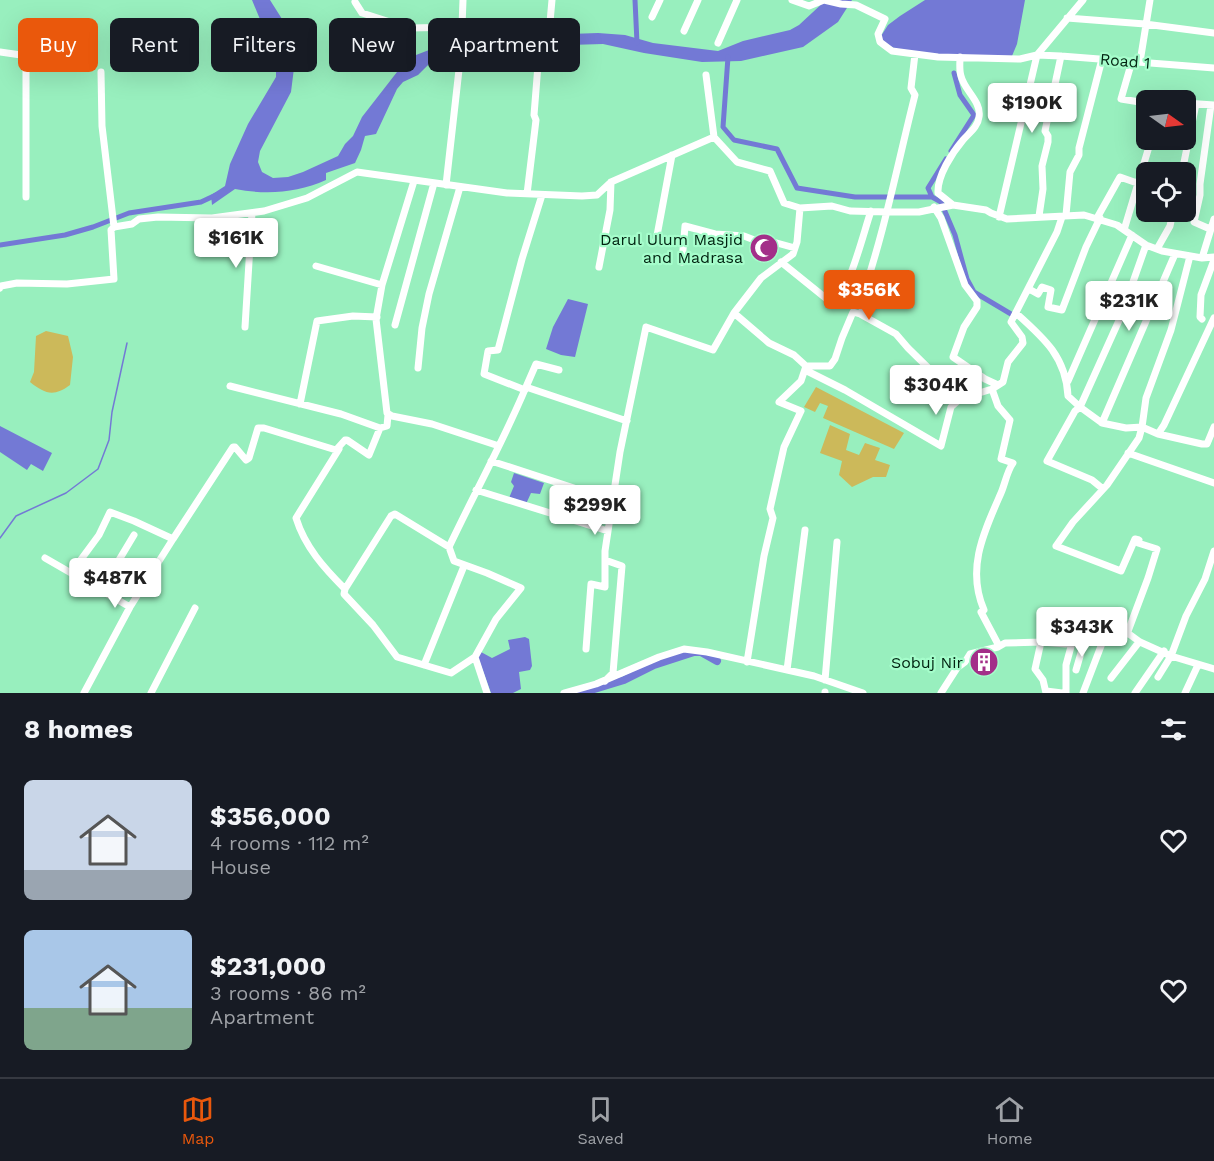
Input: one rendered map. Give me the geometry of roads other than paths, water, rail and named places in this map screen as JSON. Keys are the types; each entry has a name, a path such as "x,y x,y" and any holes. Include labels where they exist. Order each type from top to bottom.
{"street":[{"path":"463,0 463,18"},
{"path":"527,194 536,120 534,115 538,65 549,33 552,0"},
{"path":"652,17 660,0"},
{"path":"684,31 698,0"},
{"path":"718,43 737,0"},
{"path":"792,0 811,6 824,0"},
{"name":"Road 1","path":"824,0 852,5 885,20 878,34 882,45 892,51 1020,59 1037,55 1061,56 1214,68"},
{"path":"999,217 1037,55 1083,0"},
{"path":"1136,101 1121,99 1136,62 1150,0"},
{"path":"355,2 362,13 409,28 428,28"},
{"path":"1067,18 1145,24 1214,33"},
{"path":"0,52 21,55 26,60 26,198"},
{"path":"860,314 863,309 860,303 879,248 915,95 912,88 915,54"},
{"path":"1039,216 1043,189 1042,166 1048,142 1045,131 1061,56"},
{"path":"950,205 938,193 937,186 962,141 979,118 976,103 961,76 960,57"},
{"path":"734,313 769,342 794,355 806,368 941,446 951,407 960,399 1003,382 1008,362 1023,343 1011,322 1057,232 1062,217 1066,215 1070,172 1079,155 1102,59"},
{"path":"0,288 17,283 67,284 114,279 111,230 114,226 102,126 101,72"},
{"path":"446,185 459,72"},
{"path":"706,75 714,137 737,162 770,171 784,203 800,208 832,207 871,212 888,208 919,212 950,205 987,210 999,217 1016,219 1066,215 1098,218 1117,225 1146,245 1157,249 1175,254 1214,259 1202,294 1200,317 1202,319"},
{"path":"1196,104 1212,105 1200,195 1194,222 1210,229"},
{"path":"114,226 148,218 212,218 252,213 307,198 357,172 527,194 597,195 611,182 714,137"},
{"path":"656,241 672,155"},
{"path":"1029,288 1038,294 1042,287 1051,290 1048,307 1062,310 1098,218 1120,177 1136,183"},
{"path":"230,386 341,414 380,428 387,426 388,415 376,317 396,234 414,181"},
{"path":"599,267 610,210 611,182"},
{"path":"395,325 434,183"},
{"path":"418,368 422,328 429,294 460,187"},
{"path":"1124,230 1136,187"},
{"path":"542,195 498,350 488,351 484,374 627,421"},
{"path":"936,207 965,285 977,301 977,307 964,327 953,357 995,387 998,406 1010,420 1001,459 1013,463 986,527 979,553 976,578 984,610 981,612 999,646"},
{"path":"586,649 591,584 605,587 604,560 608,531 646,327 713,350 734,313 761,278 793,254 800,208"},
{"path":"781,262 833,304 840,299 871,212"},
{"path":"245,327 252,213"},
{"path":"1202,258 1214,219"},
{"path":"1157,249 1171,222"},
{"path":"682,262 685,226 715,234 744,236 757,241 766,240 795,248"},
{"path":"1068,381 1132,235"},
{"path":"1103,489 1092,480 1047,462 1075,411 1080,407 1121,316 1146,245"},
{"path":"1102,423 1175,254"},
{"path":"1126,634 1157,549 1138,543 1135,539 1121,571 1056,546 1073,522 1103,489 1139,438 1146,398 1171,330 1190,256"},
{"path":"316,266 382,285"},
{"path":"806,368 830,366 835,359 853,312 896,334 960,399"},
{"path":"1016,314 1042,337 1059,358 1068,381 1068,396 1102,423 1126,428 1142,427 1158,434 1202,444 1207,444 1213,432"},
{"path":"300,404 317,321 353,316 376,317"},
{"path":"1158,434 1214,318"},
{"path":"449,547 536,364 559,370"},
{"path":"747,662 751,651 764,556 773,518 770,509 784,447 801,411 779,402 801,381 806,368"},
{"path":"388,415 432,424 499,446"},
{"path":"84,693 130,607 233,447 236,447 243,459 249,458 258,428 339,449"},
{"path":"345,589 319,563 300,533 296,518 345,440 369,455 380,428"},
{"path":"1128,453 1214,483"},
{"path":"491,461 577,489 614,495"},
{"path":"476,490 608,531"},
{"path":"71,573 99,535 110,512 134,520 173,539"},
{"path":"395,514 449,547 454,561 521,588 496,619 475,657 451,673 397,657 373,624 344,594 345,589 391,516 395,514"},
{"path":"787,670 805,530"},
{"path":"100,590 134,535"},
{"path":"825,680 837,542"},
{"path":"1158,677 1204,579 1214,551"},
{"path":"45,558 130,607"},
{"path":"564,693 598,686 613,673 622,566 604,560"},
{"path":"424,664 464,566"},
{"path":"151,693 195,608"},
{"path":"941,693 952,675 970,654 1005,643 1066,644 1114,632 1126,634 1139,642 1214,669"},
{"path":"1083,693 1106,633"},
{"path":"1077,670 1085,639"},
{"path":"1041,642 1035,669 1043,680 1046,692 1064,693 1066,665 1072,643"},
{"path":"1111,678 1139,642"},
{"path":"605,681 659,657 684,649 787,670 863,693"},
{"path":"1135,693 1168,653"},
{"path":"475,657 487,693"},
{"path":"1185,693 1198,665"}],"water":[{"path":"252,0 270,0 281,18 259,18"},
{"path":"826,0 852,0 838,22 803,47 741,61 702,62 603,44 580,45 580,34 625,35 653,43 718,51 743,41 790,30 799,25"},
{"path":"925,0 1025,0 1017,44 1012,56 929,54 897,49 884,44 881,36 888,25"},
{"path":"428,50 428,65 418,75 403,82 397,89 376,134 365,136 355,163 326,173 326,180 304,188 270,192 235,189 212,205 211,195 225,186 230,164 248,124 276,77 276,72 294,72 291,92 260,151 258,162 262,172 273,178 288,177 303,172 338,156 353,136 362,117 397,72 416,72 416,55"},
{"path":"568,299 588,304 575,357 546,349 553,327"},
{"path":"0,426 52,453 43,471 31,464 27,470 0,452"},
{"path":"514,473 544,483 540,494 531,493 526,504 509,498 514,486 511,482"},
{"path":"525,637 529,639 532,666 530,670 519,672 521,689 513,693 491,693 478,657 481,652 492,658 510,649 508,640"}],"waterway":[{"path":"635,0 637,43"},
{"path":"728,57 723,127 734,140 777,149 797,188 855,197 932,197"},
{"path":"951,151 974,115 960,95 954,73"},
{"path":"946,159 928,188 932,197 941,202 955,235 967,279 974,292 1011,314"},
{"path":"0,245 65,235 129,213 201,202 216,195"},
{"path":"0,538 16,516 66,493 98,469 109,440 112,412 127,343"},
{"path":"581,693 624,680 654,665 694,652 701,652 717,661"}],"place":[{"name":"Darul Ulum Masjid and Madrasa","path":"764,248"},
{"name":"Sobuj Nir","path":"984,662"}]}
